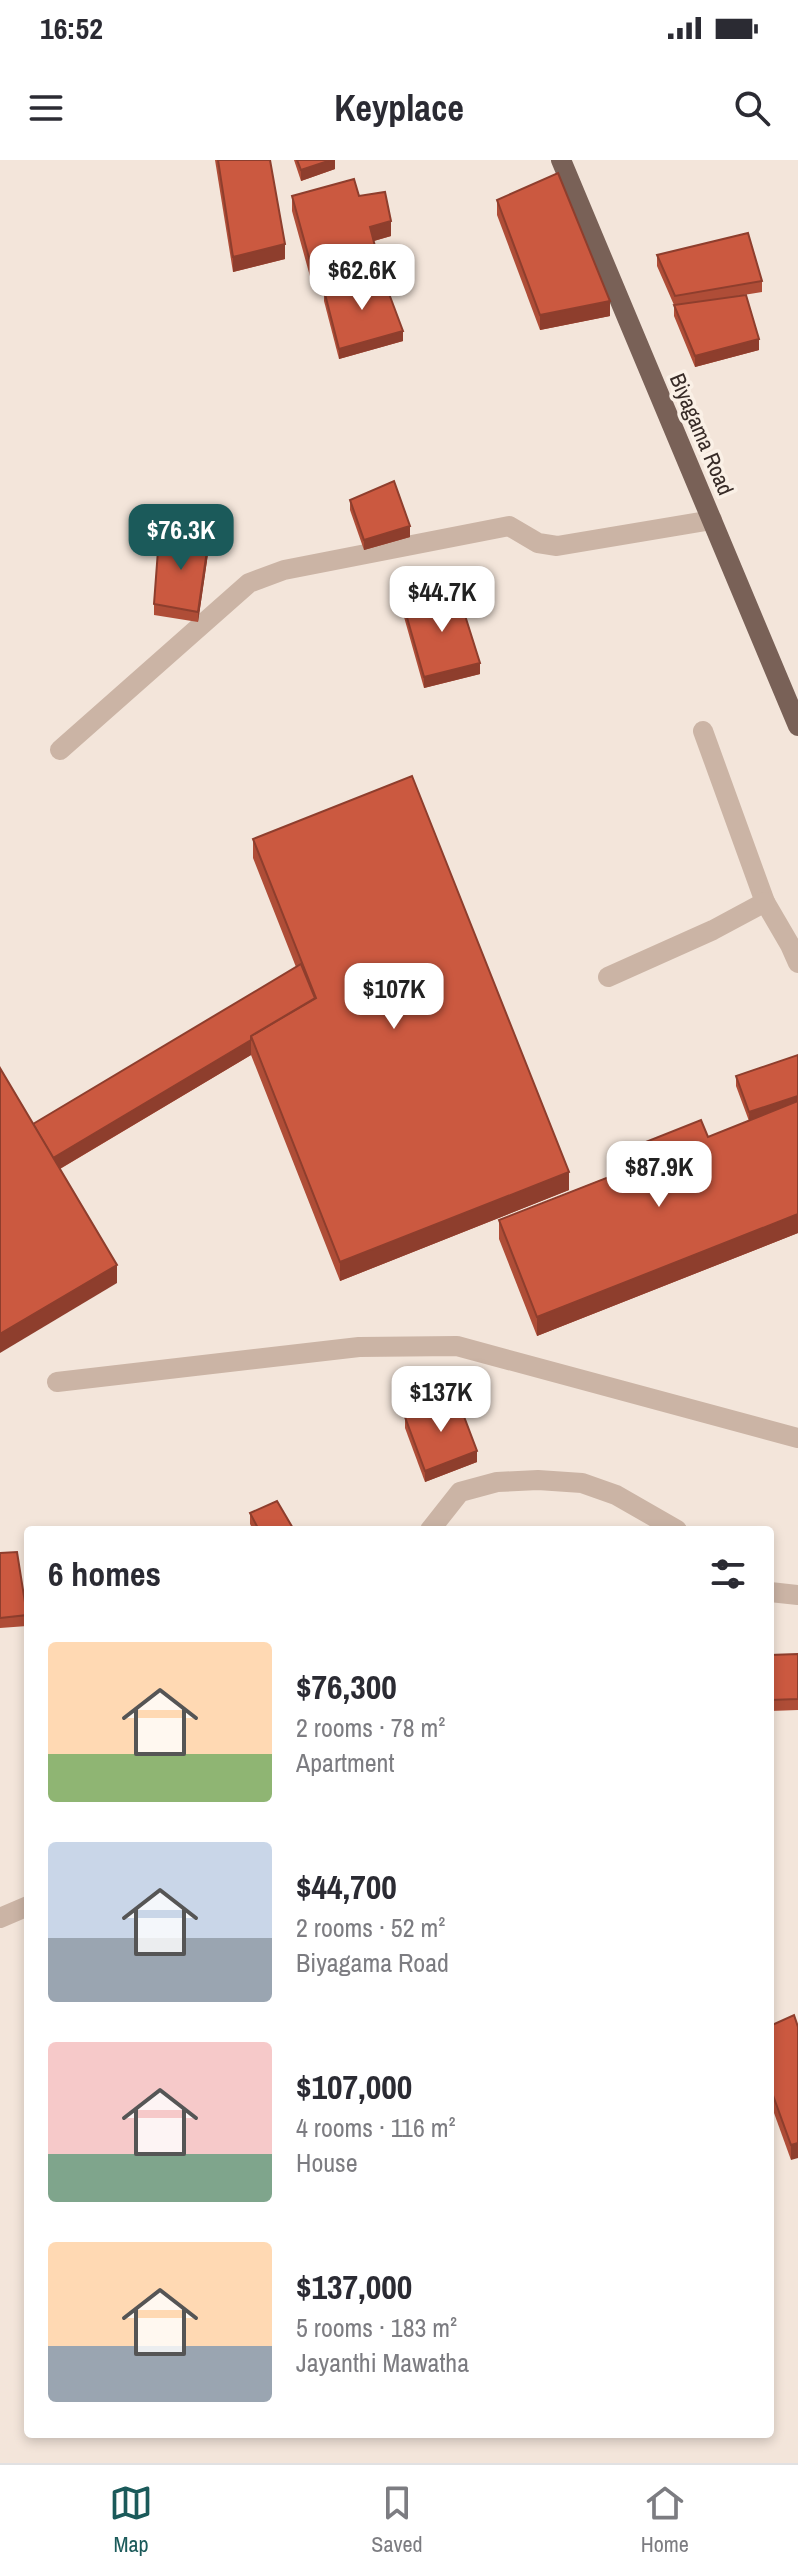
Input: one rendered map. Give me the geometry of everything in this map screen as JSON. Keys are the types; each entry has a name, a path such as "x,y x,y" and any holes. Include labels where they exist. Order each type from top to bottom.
{"main road":[{"name":"Biyagama Road","path":"561,160 798,726"}],"street":[{"path":"60,750 249,583 284,570 509,526 538,543 557,546 712,520"},
{"path":"703,731 765,902 798,963"},
{"path":"608,977 713,930 765,902"},
{"path":"57,1382 359,1347 457,1346 798,1438"},
{"path":"433,1526 460,1492 497,1482 538,1480 582,1483 594,1487 616,1495 670,1526"},
{"path":"774,1592 798,1595"},
{"path":"0,1918 24,1908"}],"building":[{"path":"218,160 270,160 285,244 233,257"},
{"path":"297,160 331,160 301,170"},
{"path":"558,173 610,301 540,315 497,200"},
{"path":"354,179 359,196 385,192 391,221 370,227 376,250 311,265 292,196"},
{"path":"748,233 762,281 675,296 657,255"},
{"path":"382,275 403,331 339,349 324,290"},
{"path":"746,295 759,339 695,356 674,305"},
{"path":"394,481 410,526 364,540 350,500"},
{"path":"159,537 209,537 198,612 154,604"},
{"path":"457,590 480,663 424,677 404,607"},
{"path":"412,776 569,1172 340,1262 251,1036 316,998 253,839"},
{"path":"301,964 315,998 251,1036 251,1040 53,1158 33,1124"},
{"path":"798,1055 798,1096 749,1112 736,1076"},
{"path":"0,1068 117,1265 0,1334"},
{"path":"798,1101 798,1214 537,1317 499,1220 645,1163 638,1145 701,1120 708,1137"},
{"path":"457,1398 477,1451 425,1471 405,1417"},
{"path":"277,1501 292,1526 257,1526 250,1513"},
{"path":"17,1552 24,1615 0,1618 0,1553"},
{"path":"798,1654 798,1699 774,1700 774,1655"},
{"path":"794,2015 798,2027 798,2143 791,2145 774,2098 774,2024"}]}
